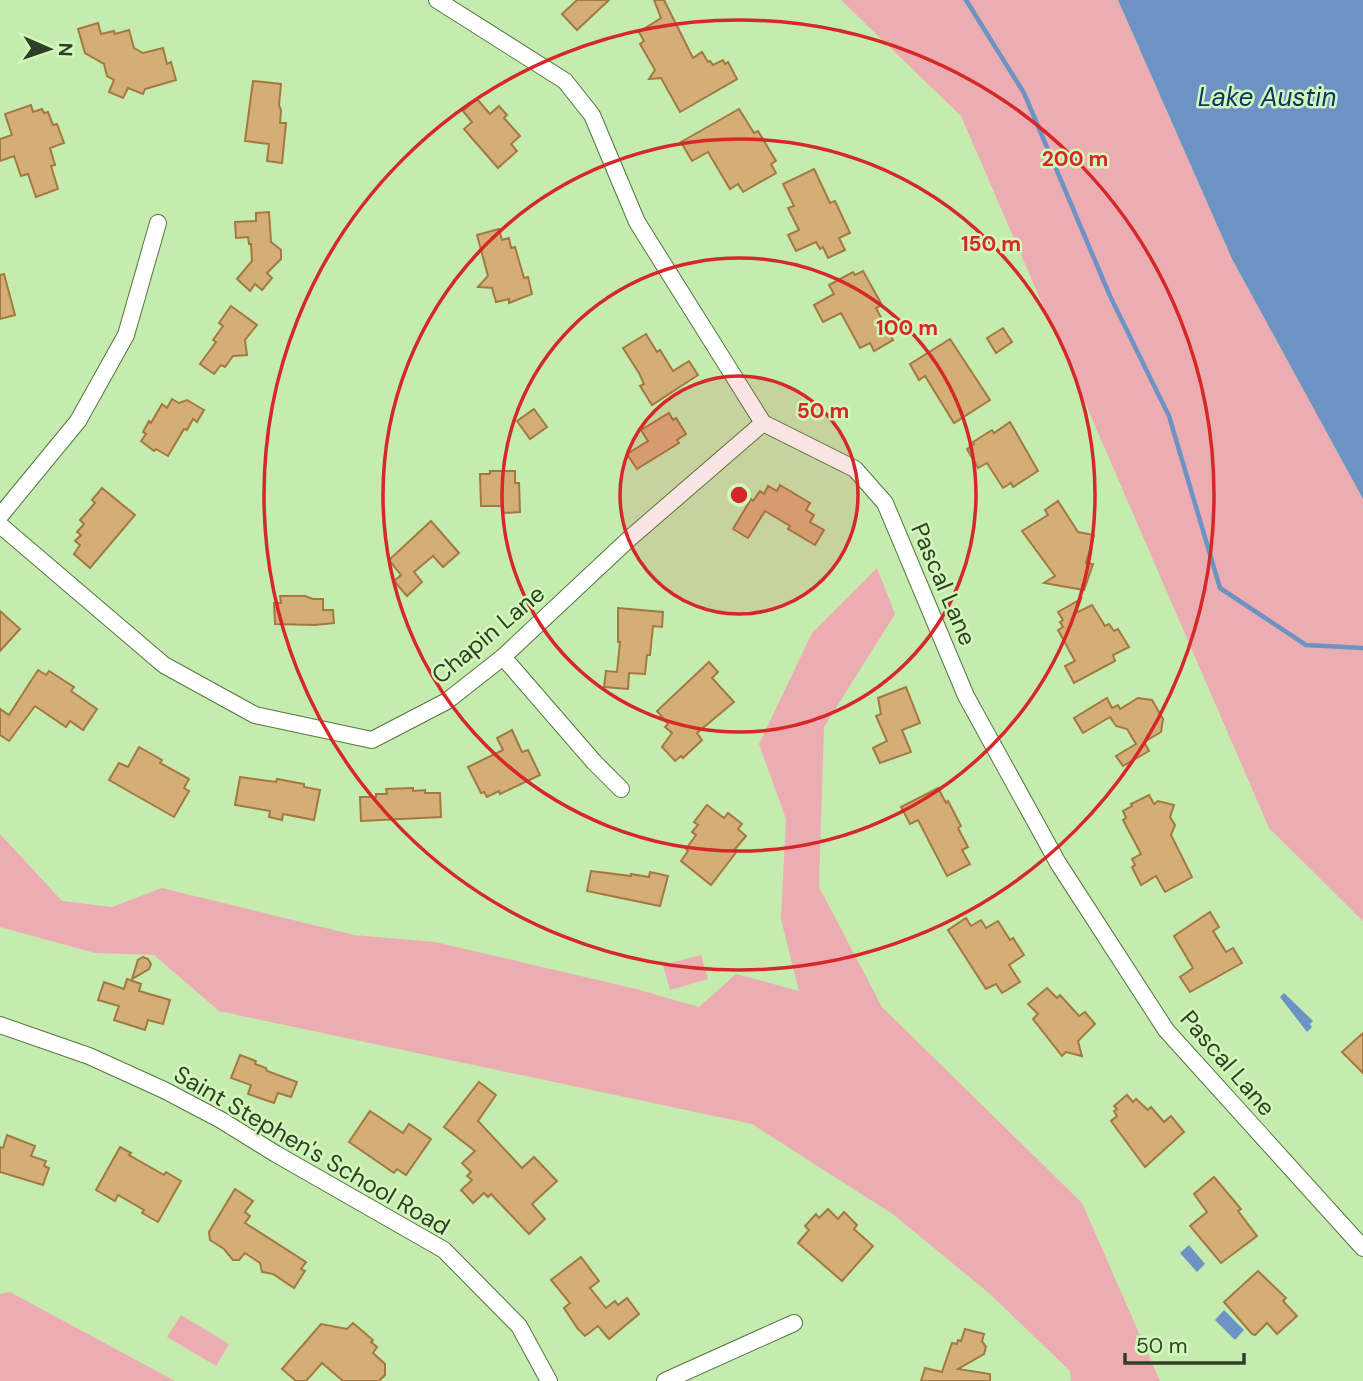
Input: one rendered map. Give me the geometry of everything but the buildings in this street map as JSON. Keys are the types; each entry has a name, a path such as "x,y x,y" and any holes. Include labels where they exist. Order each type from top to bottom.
{"street":[{"path":"437,0 565,81 592,115 637,222 763,423"},
{"path":"0,516 78,421 126,335 158,223"},
{"name":"Chapin Lane","path":"0,525 164,665 255,716 372,740 447,701 503,657 630,538 763,423"},
{"name":"Pascal Lane","path":"763,423 855,469 885,503 966,696 1051,851 1080,897 1166,1030 1363,1248"},
{"path":"503,657 594,762 621,789"},
{"name":"Saint Stephen's School Road","path":"0,1025 89,1056 164,1090 221,1120 444,1250 519,1326 549,1381"},
{"path":"665,1381 794,1324"}],"shaded area":[{"path":"841,0 1118,0 1232,259 1363,499 1363,921 1269,828 961,116"},
{"path":"877,568 895,614 824,727 819,887 882,1007 1082,1203 1160,1381 1071,1381 1070,1371 990,1294 894,1215 752,1124 219,1011 154,955 95,953 0,927 0,834 62,901 112,907 162,888 354,935 435,942 636,989 699,1007 736,974 799,991 781,919 786,819 759,744 812,633"},
{"path":"701,955 708,979 670,990 663,965"},
{"path":"10,1292 175,1381 0,1381 0,1294"},
{"path":"181,1315 229,1344 216,1366 167,1337"}],"water":[{"name":"Lake Austin","path":"1118,0 1363,0 1363,499 1232,259"},
{"path":"1284,993 1313,1021 1307,1032 1280,997"},
{"path":"1189,1245 1205,1264 1197,1272 1180,1253"},
{"path":"1224,1310 1244,1330 1235,1340 1215,1320"}],"waterway":[{"path":"966,0 1024,93 1110,296 1169,416 1220,588 1306,645 1363,648"}]}
